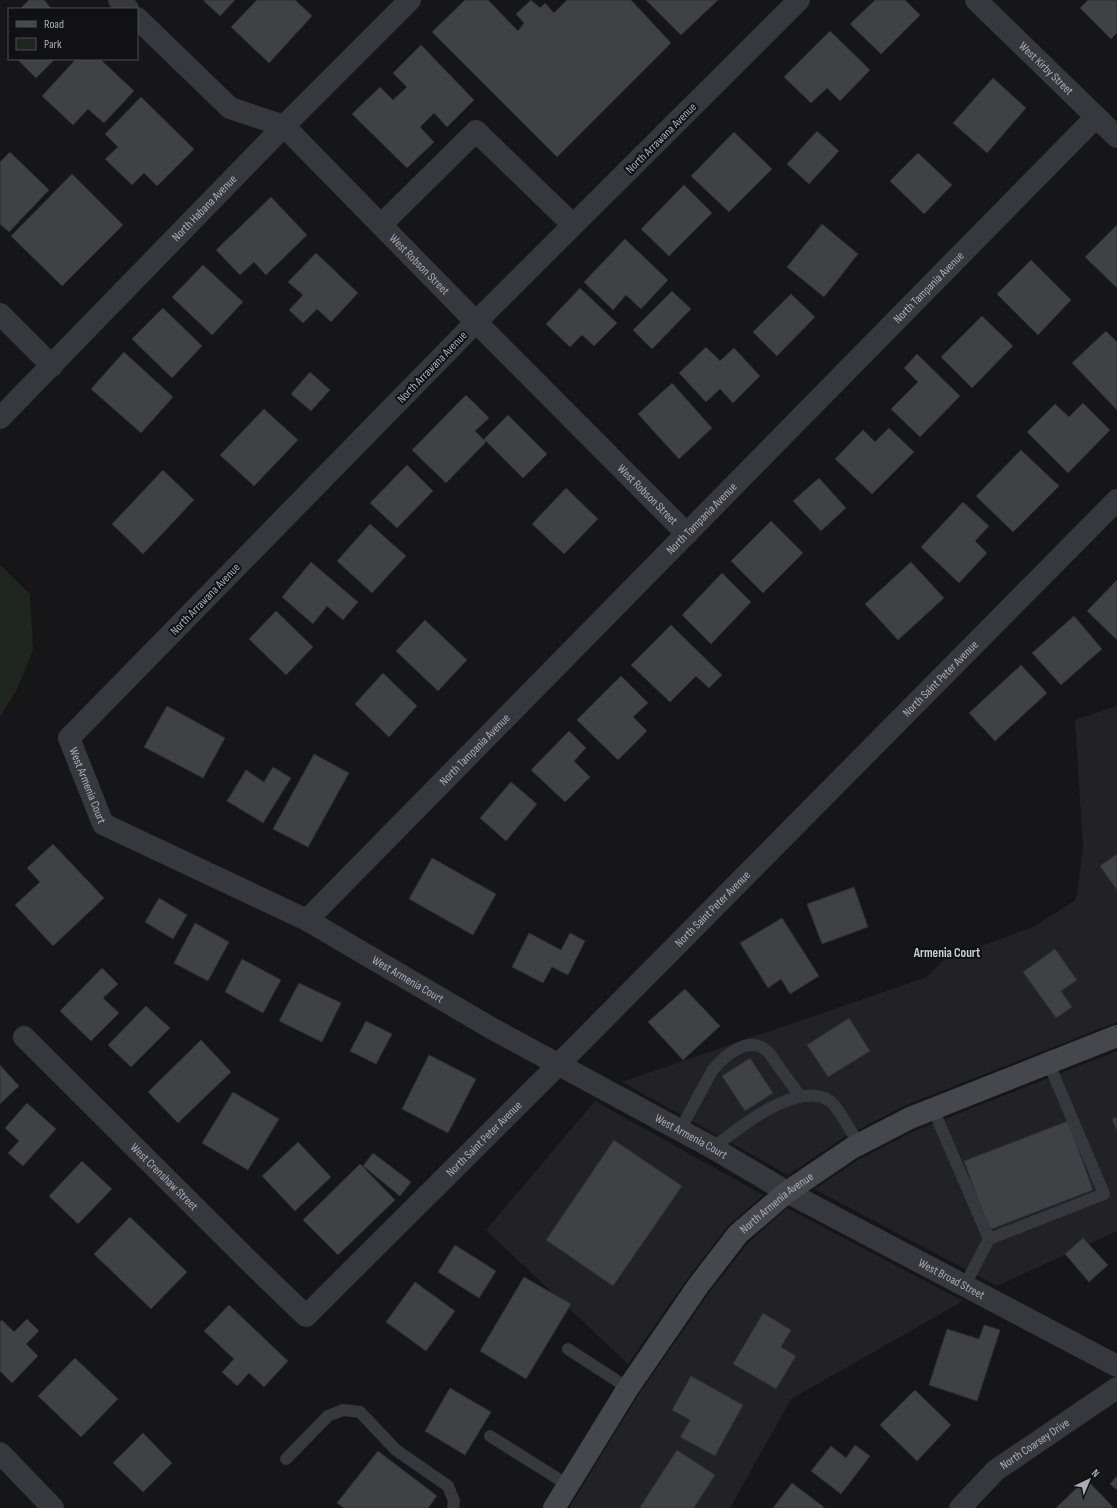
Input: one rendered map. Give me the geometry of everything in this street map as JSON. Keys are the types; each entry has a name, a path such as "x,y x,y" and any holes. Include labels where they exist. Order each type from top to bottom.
{"main road":[{"name":"North Armenia Avenue","path":"554,1508 628,1388 698,1286 738,1234 787,1192 859,1144 910,1118 1117,1036"}],"street":[{"path":"119,0 127,8"},
{"name":"North Habana Avenue","path":"0,418 284,126 410,0"},
{"name":"West Kirby Street","path":"976,0 1117,137"},
{"name":"North Arrawana Avenue","path":"69,738 476,322 794,2"},
{"name":"West Robson Street","path":"138,19 230,108 284,126 687,534"},
{"name":"North Tampania Avenue","path":"307,920 1096,117"},
{"path":"381,225 476,130 573,225"},
{"path":"0,314 52,366"},
{"name":"North Saint Peter Avenue","path":"306,1316 559,1064 1117,500"},
{"name":"West Armenia Court","path":"69,738 103,824 307,920 491,1028 713,1148 787,1192"},
{"name":"West Crenshaw Street","path":"24,1036 306,1316"},
{"name":"West Broad Street","path":"787,1192 1117,1366"},
{"name":"North Coarsey Drive","path":"960,1508 996,1470 1117,1388"},
{"path":"0,1453 53,1508"}],"lane":[{"path":"680,1130 712,1071 731,1053 749,1045 756,1045 767,1051 800,1096"},
{"path":"965,1285 989,1240 1104,1194 1049,1064"},
{"path":"713,1148 739,1127 758,1115 800,1096 808,1096 830,1101 859,1144"},
{"path":"933,1109 989,1240"},
{"path":"568,1349 628,1388"},
{"path":"286,1459 328,1416 343,1410 360,1412 396,1450 448,1486 454,1501 453,1508"},
{"path":"490,1436 568,1485"}],"shaded area":[{"path":"1117,706 1117,1022 906,1105 846,1136 788,1175 622,1082 927,977 950,953 968,951 1033,927 1076,900 1083,847 1075,720"},
{"path":"1117,1051 1117,1231 997,1286 814,1189 858,1160 914,1131"},
{"path":"595,1101 763,1195 728,1226 687,1279 628,1364 486,1230"},
{"path":"787,1208 963,1301 791,1399 730,1508 569,1508 639,1394 709,1293 748,1243"}],"green space":[{"path":"0,565 30,594 33,650 17,689 0,717"}],"building":[{"path":"29,0 44,0 51,8 21,8"},
{"path":"203,0 235,0 220,16"},
{"path":"257,0 295,0 312,16 269,63 231,27"},
{"path":"465,0 488,0 518,31 524,23 516,14 531,0 540,8 545,3 554,13 567,0 631,0 671,43 557,157 432,32"},
{"path":"646,0 718,0 681,35"},
{"path":"875,0 905,0 920,15 881,54 850,24"},
{"path":"1088,0 1117,0 1117,33 1111,39 1080,8"},
{"path":"830,31 870,70 840,101 827,88 811,103 784,77"},
{"path":"421,45 474,100 447,127 434,113 420,127 434,142 407,168 352,114 380,87 393,100 407,87 393,73"},
{"path":"18,60 54,60 36,78"},
{"path":"75,60 101,60 134,91 104,123 88,109 73,125 42,96"},
{"path":"993,78 1026,108 987,153 953,123"},
{"path":"141,97 194,149 157,186 144,173 132,185 105,159 118,147 105,134"},
{"path":"817,131 839,151 809,184 787,164"},
{"path":"734,132 772,169 729,212 691,176"},
{"path":"10,152 49,190 9,232 0,224 0,162"},
{"path":"918,153 952,185 924,214 890,181"},
{"path":"72,174 123,225 62,286 11,236"},
{"path":"684,185 712,213 669,256 641,229"},
{"path":"271,197 307,235 266,275 254,262 240,275 216,250"},
{"path":"822,224 858,254 824,297 787,267"},
{"path":"1117,225 1117,288 1085,257"},
{"path":"625,239 668,280 641,309 626,295 613,310 584,282"},
{"path":"316,253 358,293 331,322 317,309 303,323 289,310 303,295 288,282"},
{"path":"1031,260 1071,300 1038,335 997,294"},
{"path":"203,265 243,302 212,335 172,297"},
{"path":"580,288 617,323 594,346 582,335 570,347 546,324"},
{"path":"672,291 691,309 652,349 633,330"},
{"path":"791,294 815,317 777,356 753,332"},
{"path":"163,308 202,346 172,378 132,339"},
{"path":"982,316 1013,346 972,388 941,357"},
{"path":"1106,331 1117,342 1117,410 1072,363"},
{"path":"706,347 720,361 734,348 760,376 733,403 720,389 706,402 679,373"},
{"path":"124,352 173,397 141,433 91,389"},
{"path":"917,354 960,396 920,437 891,409 918,382 904,368"},
{"path":"310,372 330,390 311,411 291,394"},
{"path":"672,383 712,428 679,459 638,414"},
{"path":"466,395 489,418 475,431 486,442 446,483 412,450"},
{"path":"1083,403 1110,430 1068,473 1027,432 1055,404 1069,417"},
{"path":"264,409 298,440 254,486 220,455"},
{"path":"508,415 547,454 523,478 484,439"},
{"path":"889,428 914,452 872,494 835,459 863,430 875,442"},
{"path":"1021,450 1059,486 1013,532 976,496"},
{"path":"407,465 433,491 397,528 370,503"},
{"path":"163,470 194,500 143,554 112,524"},
{"path":"819,478 846,508 821,531 793,501"},
{"path":"566,488 598,519 564,554 532,524"},
{"path":"963,502 989,526 975,541 987,553 959,583 921,547"},
{"path":"771,521 803,553 763,593 731,561"},
{"path":"370,524 406,556 372,593 337,561"},
{"path":"311,562 358,602 343,620 327,606 313,624 282,597"},
{"path":"911,562 944,598 898,640 865,604"},
{"path":"722,573 751,602 711,644 682,615"},
{"path":"1117,580 1117,640 1087,611"},
{"path":"276,611 313,647 286,675 249,639"},
{"path":"1074,616 1102,649 1061,685 1032,653"},
{"path":"425,620 467,660 438,691 396,651"},
{"path":"671,625 722,675 709,688 696,676 670,702 631,665"},
{"path":"1021,665 1047,693 995,741 969,713"},
{"path":"383,673 417,706 389,737 355,704"},
{"path":"621,676 648,703 633,717 647,731 618,760 577,720"},
{"path":"167,706 225,738 203,778 144,747"},
{"path":"569,731 586,748 574,761 590,777 565,802 531,770"},
{"path":"314,754 349,773 308,847 273,829"},
{"path":"273,767 291,778 263,823 227,801 246,770 264,782"},
{"path":"511,782 537,804 506,841 480,818"},
{"path":"53,844 104,898 53,946 15,905 40,882 27,868"},
{"path":"1117,854 1117,890 1100,866"},
{"path":"432,858 496,894 473,935 409,899"},
{"path":"854,887 868,927 822,944 807,904"},
{"path":"159,898 187,915 173,939 145,922"},
{"path":"782,918 819,976 790,994 781,979 768,988 740,943"},
{"path":"195,923 229,942 208,981 174,963"},
{"path":"529,933 561,950 570,933 585,941 568,975 552,967 543,983 512,967"},
{"path":"1055,949 1077,980 1061,991 1072,1007 1056,1018 1023,972"},
{"path":"242,959 281,980 263,1013 225,992"},
{"path":"102,968 118,984 103,998 119,1013 91,1041 60,1011"},
{"path":"299,983 341,1003 322,1042 279,1021"},
{"path":"685,989 720,1026 683,1060 648,1022"},
{"path":"146,1006 170,1028 131,1067 108,1045"},
{"path":"849,1018 870,1051 828,1077 807,1045"},
{"path":"366,1021 392,1034 376,1064 350,1051"},
{"path":"201,1040 231,1072 178,1123 148,1092"},
{"path":"429,1055 476,1079 448,1133 402,1109"},
{"path":"750,1058 773,1093 745,1111 722,1076"},
{"path":"0,1065 19,1086 0,1104"},
{"path":"233,1092 279,1119 248,1170 202,1143"},
{"path":"27,1103 56,1129 23,1166 8,1153 19,1141 5,1128"},
{"path":"1117,1117 1117,1132 1112,1119"},
{"path":"1068,1121 1093,1190 989,1230 964,1161"},
{"path":"614,1140 682,1186 613,1286 546,1240"},
{"path":"298,1142 331,1177 295,1211 262,1176"},
{"path":"373,1153 411,1182 400,1196 363,1166"},
{"path":"82,1161 112,1189 78,1224 49,1196"},
{"path":"360,1164 395,1200 338,1255 303,1220"},
{"path":"130,1217 187,1272 151,1309 94,1254"},
{"path":"1083,1238 1108,1265 1089,1282 1065,1254"},
{"path":"455,1245 496,1271 479,1298 438,1272"},
{"path":"524,1277 571,1304 526,1379 480,1351"},
{"path":"415,1282 455,1311 426,1351 386,1322"},
{"path":"229,1305 288,1361 264,1387 249,1373 237,1386 222,1372 234,1359 204,1331"},
{"path":"763,1313 791,1330 781,1347 796,1356 776,1389 733,1364"},
{"path":"27,1319 39,1331 26,1344 38,1356 12,1383 0,1371 0,1322 2,1320 14,1332"},
{"path":"984,1325 1000,1330 977,1401 929,1385 947,1329 979,1339"},
{"path":"75,1358 118,1399 81,1437 38,1396"},
{"path":"691,1376 743,1405 715,1456 680,1437 690,1420 672,1410"},
{"path":"450,1388 491,1412 465,1455 425,1431"},
{"path":"915,1390 951,1425 917,1461 880,1425"},
{"path":"143,1433 172,1463 143,1492 113,1463"},
{"path":"855,1445 870,1456 841,1494 811,1471 831,1446 846,1458"},
{"path":"677,1450 715,1475 694,1508 641,1508 640,1507"},
{"path":"378,1451 437,1496 428,1508 344,1508 337,1503"},
{"path":"1117,1476 1117,1490 1110,1484"},
{"path":"1086,1479 1114,1508 1056,1508"},
{"path":"792,1483 825,1508 773,1508"}],"district":[{"name":"Armenia Court","path":"947,952"}]}
